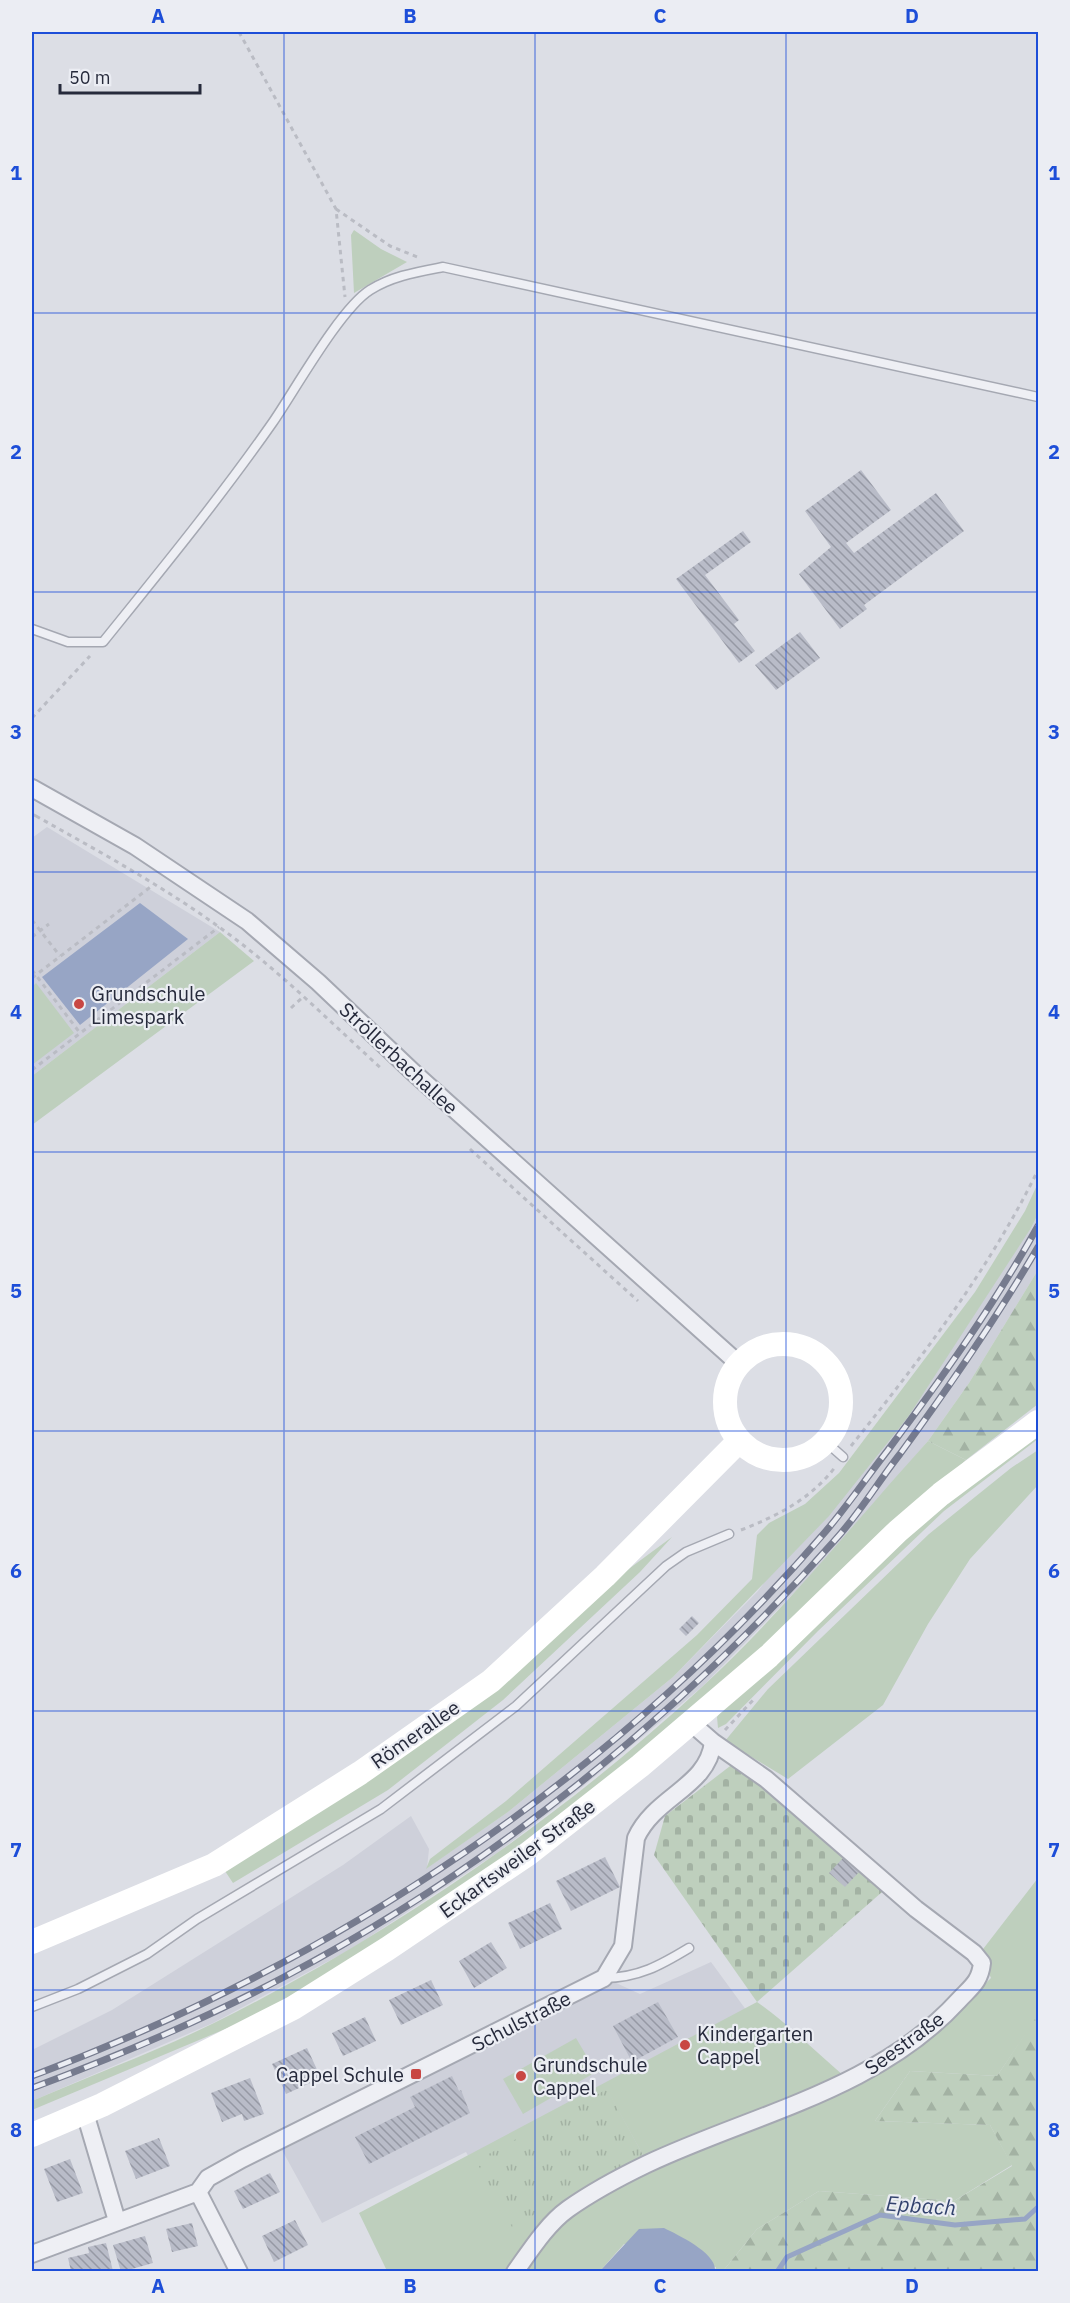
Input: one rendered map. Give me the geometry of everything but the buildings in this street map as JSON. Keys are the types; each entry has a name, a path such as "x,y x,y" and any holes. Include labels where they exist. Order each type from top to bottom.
{"street":[{"name":"Ströllerbachallee","path":"32,788 153,858 247,921 318,982 413,1072 739,1364"},
{"path":"783,1344 802,1347 819,1356 832,1370 841,1398 835,1450 783,1460 754,1453 739,1441 729,1426 725,1408 726,1390 739,1364 764,1347 783,1344"},
{"name":"Eckartsweiler Straße","path":"32,2135 85,2113 293,2008 387,1949 528,1854 640,1766 769,1656 898,1531 941,1494 1038,1422"},
{"name":"Römerallee","path":"32,1942 214,1865 360,1773 491,1681 605,1576 739,1441"},
{"name":"Seestraße","path":"515,2271 533,2246 565,2211 588,2196 647,2164 850,2081 919,2037 952,2008 980,1977 982,1963 974,1953 916,1909 766,1779 713,1742 690,1722"},
{"path":"604,1978 623,1946 636,1838 643,1822 701,1774 712,1756 713,1742"},
{"name":"Schulstraße","path":"198,2192 208,2178 242,2159 604,1978"},
{"path":"85,2113 117,2221"},
{"path":"32,2254 198,2192 239,2271"}],"lane":[{"path":"32,628 68,642 102,642 272,424 349,310 368,291 397,276 443,267 1038,397"},
{"path":"32,2007 78,1989 147,1954 197,1919 381,1809 516,1706 666,1566 686,1552 729,1534"},
{"path":"604,1978 636,1976 660,1966 689,1948"}],"path":[{"path":"239,32 336,209 344,295 349,310"},
{"path":"336,209 390,246 443,267"},
{"path":"32,718 102,642"},
{"path":"32,819 34,815 219,927 277,974 391,1077"},
{"path":"32,978 153,885"},
{"path":"32,920 60,956"},
{"path":"32,937 49,924"},
{"path":"32,1070 219,927"},
{"path":"32,970 80,1033"},
{"path":"461,1141 638,1301"},
{"path":"729,1534 795,1506 828,1477 835,1450 925,1351 979,1274 1022,1204 1038,1170"}],"shaded area":[{"name":"Grundschule Limespark","path":"47,827 220,932 32,1076 32,838"},
{"path":"1038,1214 1038,1270 969,1383 928,1441 822,1564 703,1686 581,1788 497,1853 351,1949 213,2023 32,2101 32,2050 112,2010 343,1865 411,1816 429,1849 427,1868 508,1812 673,1677 758,1591 1031,1228"},
{"name":"Grundschule Cappel","path":"711,1962 804,2089 510,2233 466,2152 322,2223 282,2150 614,1982 640,1994"}],"green space":[{"path":"354,230 381,249 407,262 354,293 351,235"},
{"path":"220,932 254,961 32,1125 32,1076"},
{"path":"36,983 74,1033 32,1065 32,987"},
{"path":"1038,1183 1038,1214 1031,1228 908,1417 829,1516 673,1677 508,1812 426,1869 430,1859 506,1801 697,1635 752,1579 757,1535 769,1523 805,1504 839,1473 975,1292 1025,1211"},
{"path":"1038,1270 1038,1404 966,1460 928,1441 969,1383"},
{"path":"1038,1430 1038,1439 944,1511 818,1631 726,1724 718,1728 717,1717 728,1701 878,1560"},
{"path":"928,1441 966,1460 685,1719 497,1862 360,1955 254,2017 32,2110 32,2101 192,2034 279,1990 407,1914 531,1828 648,1736 732,1658 790,1598"},
{"path":"1038,1450 1038,1485 970,1559 928,1624 883,1705 788,1779 725,1741 768,1689 929,1534 1011,1468"},
{"path":"672,1537 640,1572 503,1700 388,1790 233,1883 223,1868"},
{"path":"738,1760 890,1885 757,2002 654,1855 665,1816"},
{"path":"1038,1878 1036,2019 997,2076 910,2071 875,2121 990,2125 1012,2165 954,2201 819,2191 757,2229 723,2271 715,2271 716,2267 624,2244 600,2271 520,2272 568,2214 598,2195 937,2031 991,1978 980,1953"},
{"path":"1038,1957 1038,2271 723,2271 757,2229 819,2191 954,2201 1012,2166 990,2125 875,2121 910,2071 997,2076 1035,2019"},
{"path":"757,2002 791,2028 844,2076 595,2189 511,2271 387,2271 359,2213","holes":["607,2090 643,2155 512,2226"]},
{"path":"576,2038 596,2072 523,2114 503,2079"},
{"path":"607,2089 643,2155 512,2227 476,2161"}],"water":[{"path":"140,903 188,939 80,1025 42,977"},
{"path":"664,2228 703,2251 714,2264 715,2271 600,2271 639,2229"}],"waterway":[{"name":"Epbach","path":"777,2272 787,2257 880,2215 955,2225 1025,2219 1038,2207"}],"railway":[{"path":"32,2076 144,2030 254,1978 360,1919 463,1853 562,1782 655,1704 744,1620 826,1531 967,1341 1038,1226"},
{"path":"32,2088 191,2023 284,1977 361,1934 436,1887 509,1837 579,1783 713,1667 775,1605 844,1530 954,1378 1038,1247"}],"place":[{"name":"Grundschule Limespark","path":"79,1004"},
{"name":"Kindergarten Cappel","path":"685,2045"},
{"name":"Cappel Schule","path":"416,2074"},
{"name":"Grundschule Cappel","path":"521,2076"}]}
